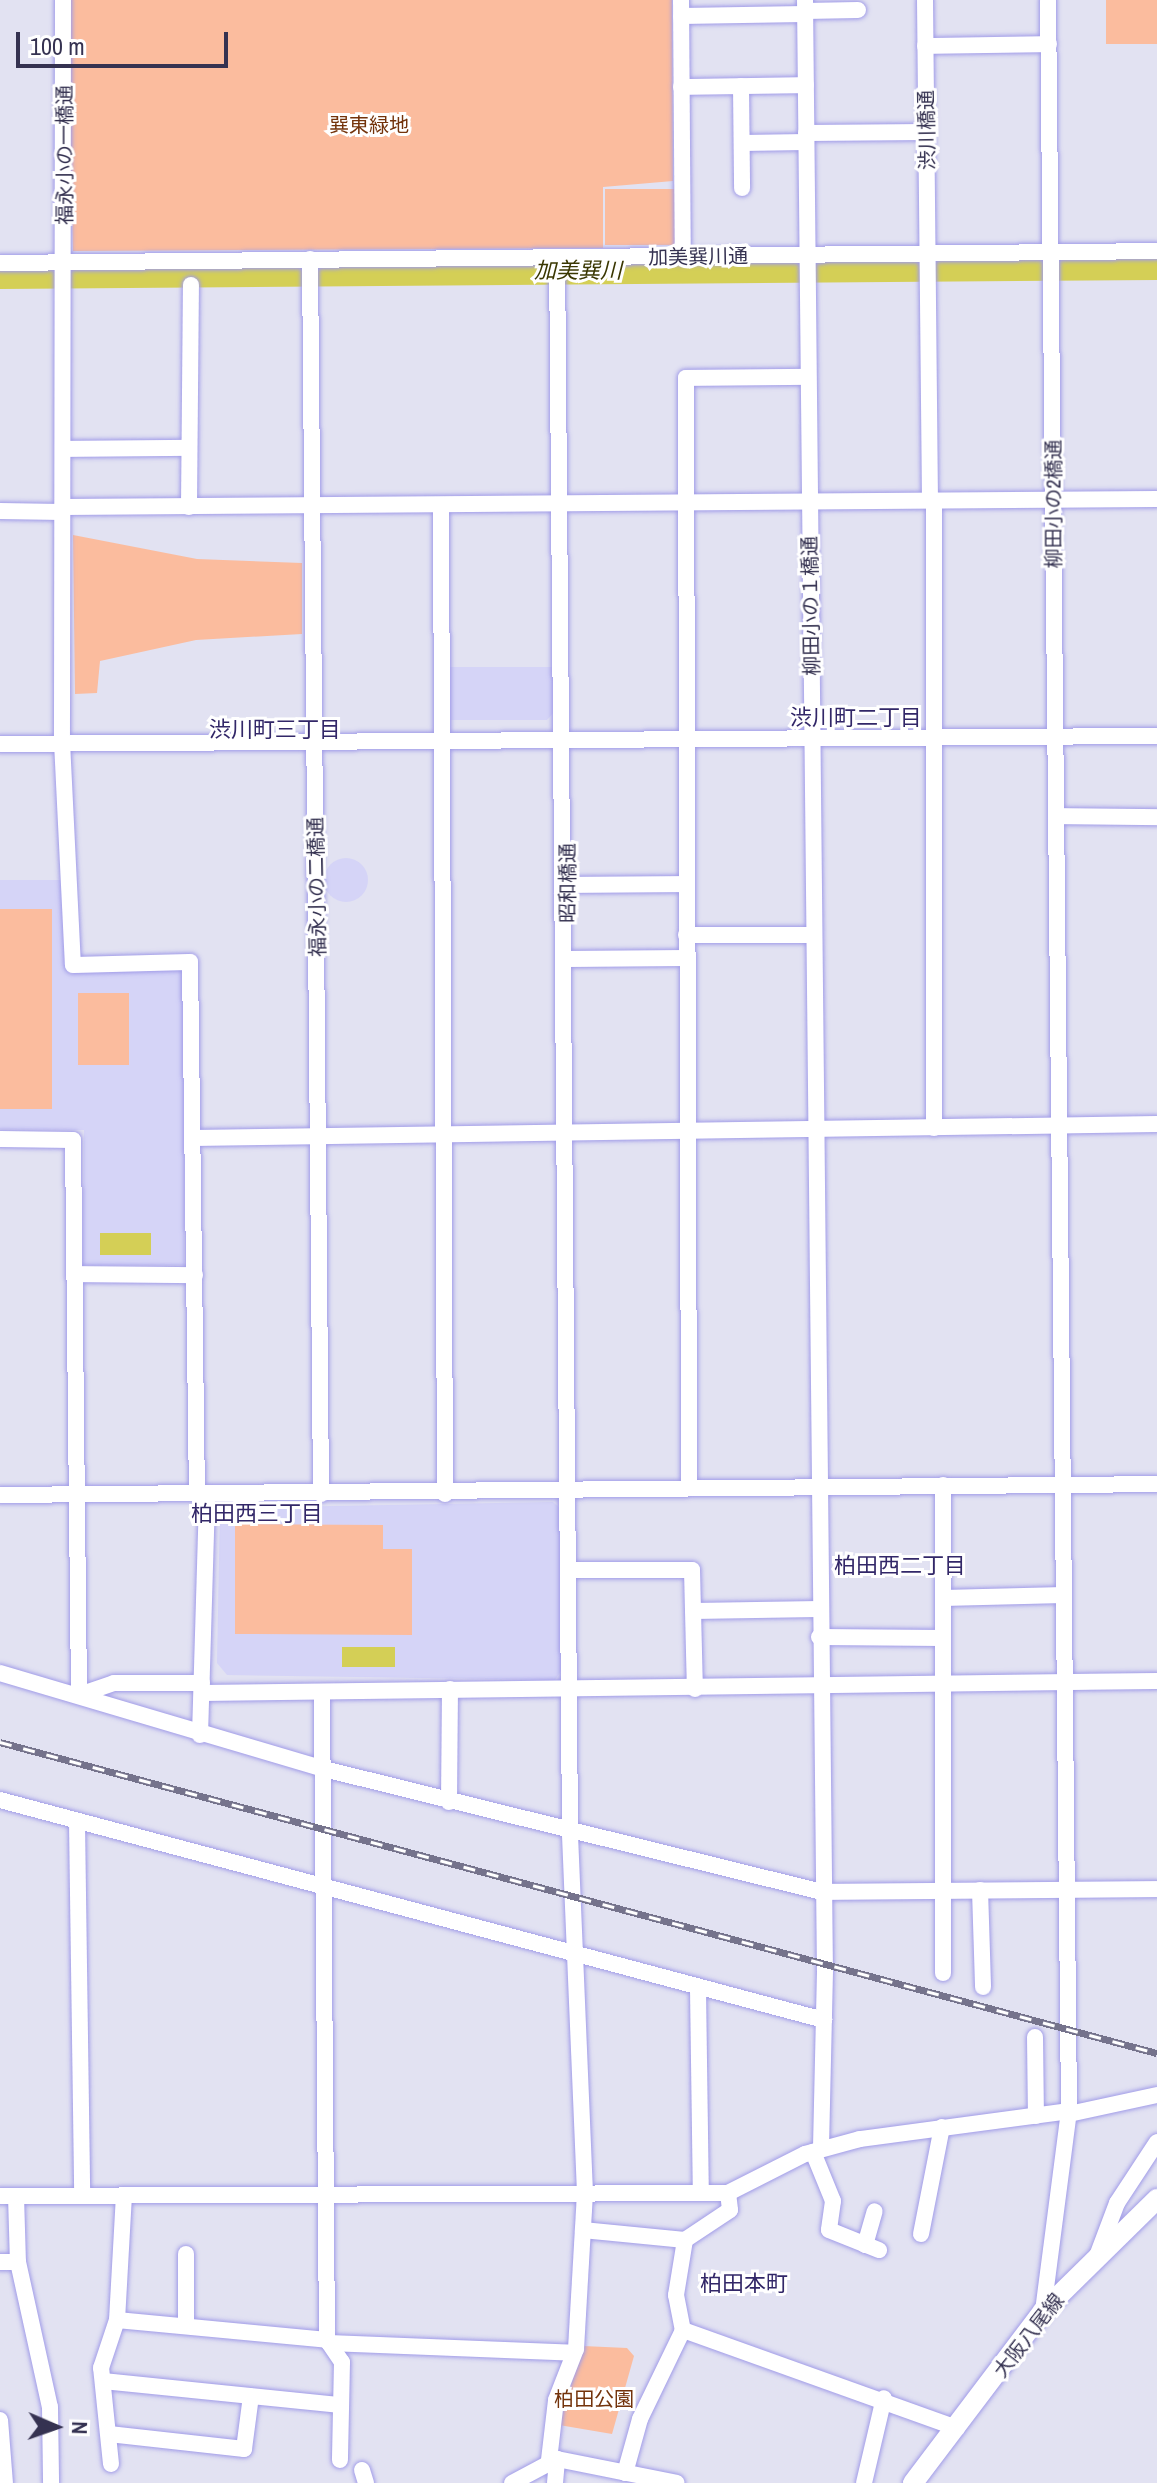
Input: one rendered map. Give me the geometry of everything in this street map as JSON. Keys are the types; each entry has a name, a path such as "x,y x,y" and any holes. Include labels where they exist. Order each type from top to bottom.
{"main road":[{"name":"大阪八尾線","path":"915,2482 1043,2311 1157,2199"}],"street":[{"name":"福永小の一橋通","path":"63,0 62,742 73,965 190,962 193,1138"},
{"name":"渋川橋通","path":"925,0 932,501 934,1128"},
{"name":"柳田小の2橋通","path":"1043,2311 1069,2112 1048,0"},
{"path":"683,257 681,8 858,10"},
{"name":"柳田小の１橋通","path":"805,8 824,2020 817,2150"},
{"path":"925,46 1049,44"},
{"path":"681,87 806,85"},
{"path":"741,86 742,188"},
{"path":"742,143 926,132"},
{"name":"加美巽川通","path":"0,263 65,271 310,260 557,257 683,257 807,263 1050,262 1157,251"},
{"name":"昭和橋通","path":"555,2483 556,2400 574,2353 585,2193 570,1834 566,737 557,257"},
{"name":"福永小の二橋通","path":"310,260 321,1494"},
{"path":"189,507 191,285"},
{"path":"689,1486 684,736 686,378 807,377"},
{"path":"63,449 189,448"},
{"path":"0,511 560,501 1157,499"},
{"path":"441,505 445,1494"},
{"path":"0,744 811,735 1157,736"},
{"path":"1056,816 1157,817"},
{"path":"567,885 686,884"},
{"path":"686,935 813,935"},
{"path":"567,959 686,958"},
{"path":"200,1735 202,1494 193,1138 1157,1124"},
{"path":"0,1139 73,1140 79,1695"},
{"path":"74,1274 195,1275"},
{"path":"0,1495 445,1494 689,1486 1157,1484"},
{"path":"943,1485 943,1973"},
{"path":"569,1570 692,1570 695,1689"},
{"path":"943,1598 1064,1595"},
{"path":"693,1611 819,1609"},
{"path":"819,1637 942,1638"},
{"path":"0,1673 79,1695 92,1706 324,1769 570,1834 822,1892 1157,1889"},
{"path":"79,1695 114,1683 322,1694 450,1689 819,1688 1157,1681"},
{"path":"449,1802 450,1689"},
{"path":"322,1694 328,2341 342,2362 340,2460"},
{"path":"0,1800 698,1989 824,2020"},
{"path":"77,1822 82,2196"},
{"path":"980,1890 983,1987"},
{"path":"698,1989 701,2193"},
{"path":"1035,2037 1036,2116"},
{"path":"51,2483 50,2407 18,2262 8,2196 728,2193 817,2150 942,2127 1069,2112 1157,2095"},
{"path":"921,2234 942,2127"},
{"path":"1097,2256 1117,2203 1157,2142"},
{"path":"817,2150 833,2201 829,2230 872,2248 875,2211"},
{"path":"583,2230 685,2240 730,2210 728,2193"},
{"path":"111,2464 103,2381 117,2320 124,2196"},
{"path":"1117,2203 1138,2217"},
{"path":"625,2473 640,2419 683,2330 676,2295 685,2240"},
{"path":"186,2254 186,2326"},
{"path":"0,2262 18,2262"},
{"path":"117,2320 328,2341 574,2353"},
{"path":"683,2330 884,2398 957,2428"},
{"path":"103,2381 341,2405"},
{"path":"109,2434 244,2449 251,2396"},
{"path":"864,2483 884,2398"},
{"path":"0,2420 5,2483"},
{"path":"512,2483 553,2460 677,2483"}],"shaded area":[{"path":"449,667 555,667 555,711 547,720 449,720"},
{"path":"346,858 361,865 368,880 361,895 346,902 331,895 324,880 331,865"},
{"path":"0,880 67,880 67,967 184,968 184,1265 83,1265 84,1130 0,1129"},
{"path":"100,1233 151,1233 151,1255 100,1255"},
{"path":"553,1502 562,1510 563,1668 555,1680 227,1675 217,1663 220,1508"},
{"path":"342,1647 395,1647 395,1667 342,1667"}],"green space":[{"name":"巽東緑地","path":"67,0 672,0 673,181 603,187 603,248 73,251"},
{"path":"1106,0 1157,0 1157,44 1106,44"},
{"path":"605,189 675,189 675,245 605,245"},
{"path":"73,535 197,559 302,563 302,634 196,640 100,661 97,693 75,694"},
{"path":"0,909 52,909 52,1109 0,1109"},
{"path":"78,993 129,993 129,1065 78,1065"},
{"path":"235,1524 383,1525 383,1549 412,1549 412,1635 235,1634"},
{"name":"柏田公園","path":"583,2346 627,2348 634,2356 612,2434 559,2425"}],"waterway":[{"name":"加美巽川","path":"0,276 1157,267"}],"railway":[{"path":"0,1742 1157,2053"}],"district":[{"name":"渋川町二丁目","path":"856,718"},
{"name":"渋川町三丁目","path":"275,730"},
{"name":"柏田西三丁目","path":"257,1514"},
{"name":"柏田西二丁目","path":"900,1566"},
{"name":"柏田本町","path":"744,2284"}]}
